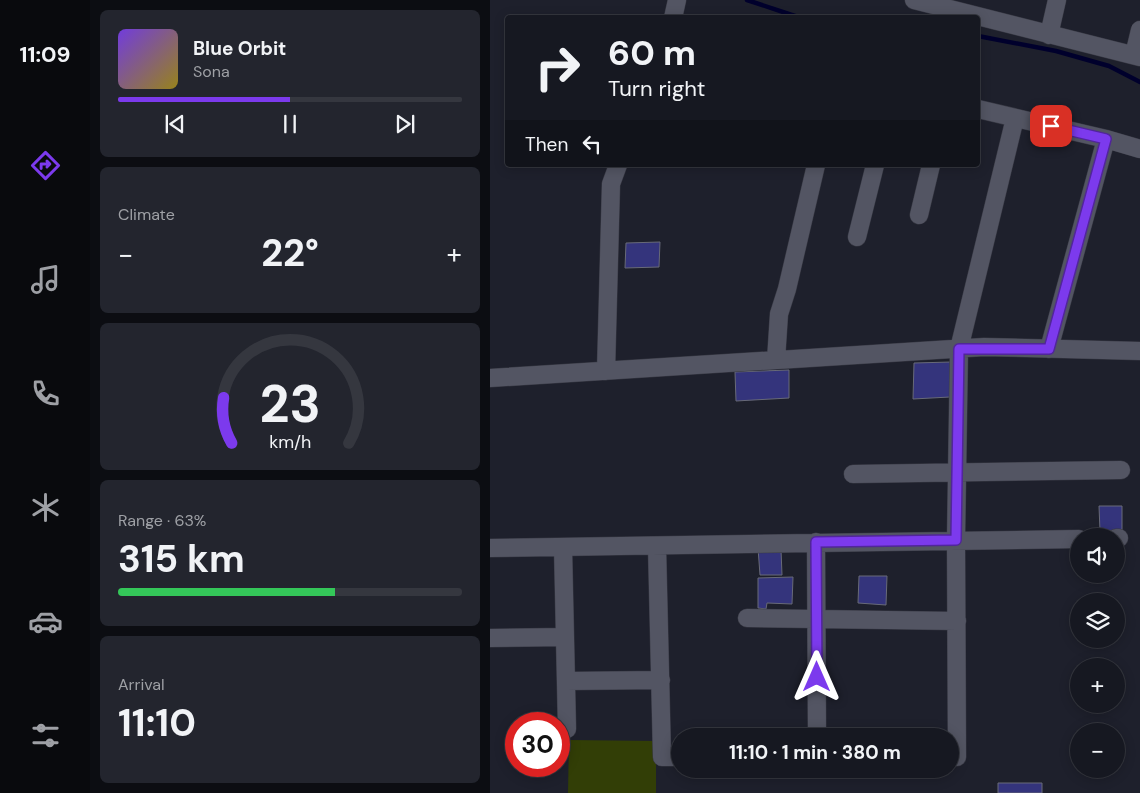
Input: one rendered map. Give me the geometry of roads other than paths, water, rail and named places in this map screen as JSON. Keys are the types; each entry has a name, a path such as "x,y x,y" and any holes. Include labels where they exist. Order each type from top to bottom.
{"street":[{"path":"674,15 677,0"},
{"path":"914,0 972,15"},
{"path":"1049,35 1057,0"},
{"path":"980,17 1137,56 1140,30"},
{"path":"980,109 1106,139 1140,150"},
{"path":"957,728 956,474 959,349 1015,118"},
{"path":"1049,349 1106,139"},
{"path":"606,371 611,184 617,167"},
{"path":"776,360 779,314 816,167"},
{"path":"857,237 874,167"},
{"path":"919,215 931,167"},
{"path":"490,378 959,349 1140,351"},
{"path":"852,474 956,474 1121,470"},
{"path":"490,548 1070,539"},
{"path":"816,542 817,728"},
{"path":"657,546 662,757 671,757"},
{"path":"563,547 567,712"},
{"path":"747,618 958,621"},
{"path":"490,638 565,637"},
{"path":"566,681 660,680"}],"waterway":[{"path":"747,0 792,15"},
{"path":"980,36 1056,51 1109,66 1140,82"}]}
